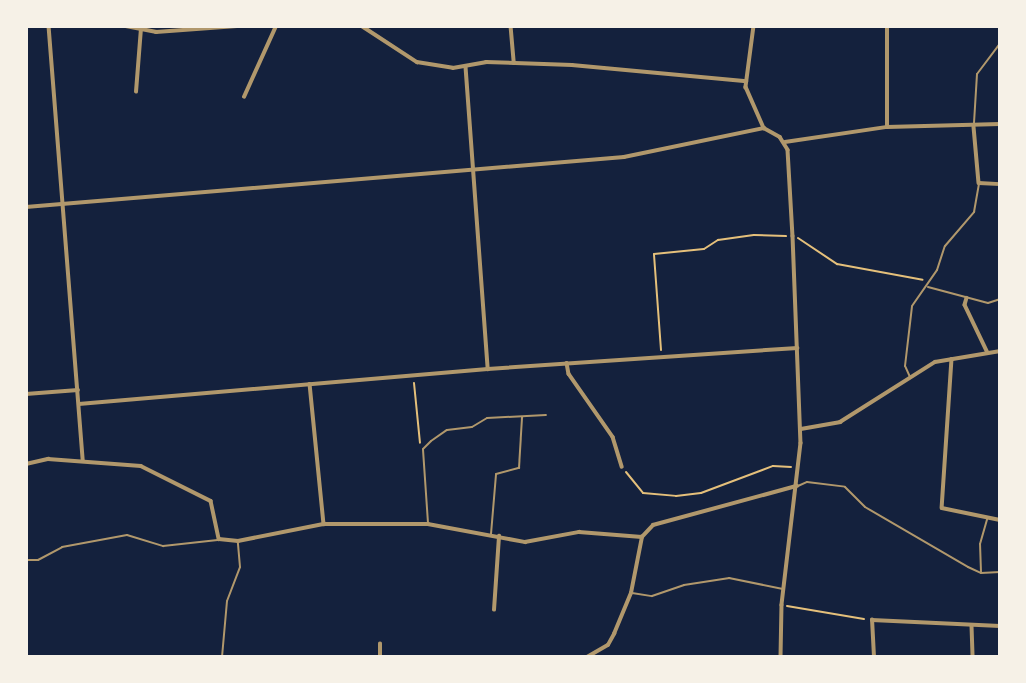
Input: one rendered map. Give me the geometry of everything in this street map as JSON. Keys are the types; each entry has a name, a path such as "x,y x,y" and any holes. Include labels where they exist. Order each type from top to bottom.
{"street":[{"path":"49,26 83,460"},
{"path":"126,26 141,29 237,26"},
{"path":"244,97 276,26"},
{"path":"362,26 417,62 466,67 514,63 746,81"},
{"path":"511,26 514,63"},
{"path":"754,26 746,81 764,128 785,142 887,127 974,127 1000,124"},
{"path":"887,26 887,127"},
{"path":"136,92 141,29"},
{"path":"466,67 488,369"},
{"path":"974,127 979,183 1000,184"},
{"path":"26,207 624,157 764,128"},
{"path":"781,657 782,605 799,468 801,429 793,236 785,142"},
{"path":"967,298 965,305 988,353"},
{"path":"79,404 488,369 797,348"},
{"path":"801,429 840,422 911,379 920,369 952,358 1000,351"},
{"path":"952,358 942,508 1000,520"},
{"path":"566,363 613,437 622,467"},
{"path":"310,384 324,524"},
{"path":"26,394 78,390"},
{"path":"26,464 48,459 141,466 211,501 219,540 237,541 324,524 428,524 525,542 579,532 642,537"},
{"path":"587,657 608,645 631,593 642,537 665,519 797,486"},
{"path":"494,610 499,536"},
{"path":"874,657 872,620 1000,626"},
{"path":"972,626 974,657"},
{"path":"380,644 380,657"}],"lane":[{"path":"974,127 977,74 1000,44"},
{"path":"911,379 905,366 912,306 931,282 945,246 974,212 979,183"},
{"path":"927,287 988,303 1000,299"},
{"path":"428,524 423,449 447,430 472,427 487,418 546,415"},
{"path":"491,534 496,474 519,468 522,416"},
{"path":"797,486 807,482 845,488 865,507 981,573 1000,572"},
{"path":"981,573 980,544 987,518"},
{"path":"26,560 38,560 62,547 127,535 163,546 219,540"},
{"path":"222,657 227,601 240,567 237,541"},
{"path":"631,593 652,596 684,585 729,578 785,589"}],"path":[{"path":"662,356 654,254 704,249 718,240 754,234 793,236 837,264 931,282"},
{"path":"414,375 418,441 423,449"},
{"path":"622,467 643,493 676,496 701,493 773,466 799,468"},
{"path":"782,605 872,620"}]}
